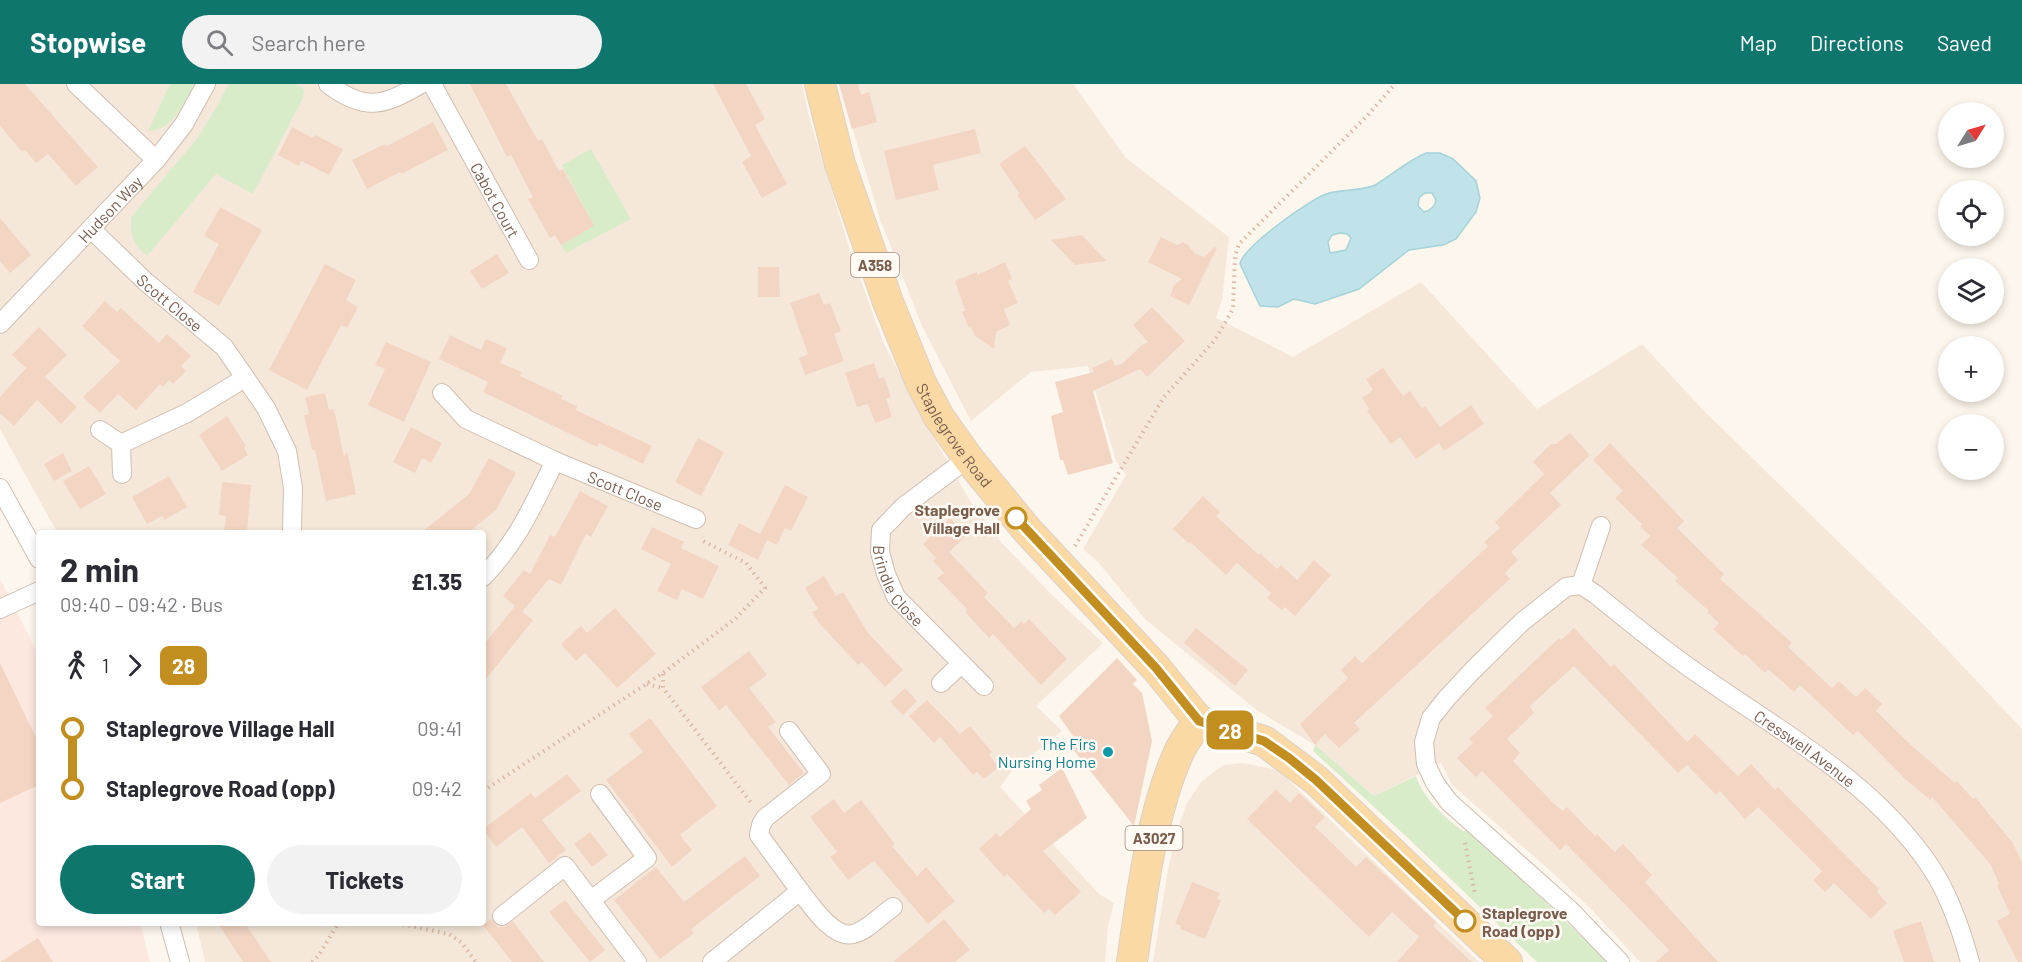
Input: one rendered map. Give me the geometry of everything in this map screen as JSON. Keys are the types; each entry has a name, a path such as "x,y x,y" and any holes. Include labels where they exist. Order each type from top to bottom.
{"main road":[{"name":"Staplegrove Road","path":"820,84 840,164 888,302 921,382 939,417 968,458 1026,530 1156,668 1199,721"},
{"name":"A3027","path":"1132,962 1142,896 1163,796 1180,750 1199,721"},
{"path":"1199,721 1264,741 1289,758 1316,780 1507,962"}],"street":[{"path":"76,84 156,160"},
{"name":"Hudson Way","path":"0,324 156,160 184,124 206,84"},
{"path":"328,84 343,95 364,103 395,99 421,84"},
{"name":"Cabot Court","path":"432,84 529,260"},
{"name":"Scott Close","path":"91,229 146,282 224,347 266,408 287,451 293,488 292,530"},
{"path":"121,444 187,413 245,378"},
{"name":"Scott Close","path":"442,393 466,419 555,461 696,519"},
{"path":"100,430 121,444"},
{"path":"121,444 122,474"},
{"name":"Brindle Close","path":"968,458 903,507 882,530 880,552 896,597 984,686"},
{"path":"486,574 502,557 522,527 555,461"},
{"path":"0,488 36,554"},
{"path":"1600,526 1581,585 1566,587 1522,622 1466,677 1431,718 1424,742 1426,764 1435,783 1449,802 1570,910 1620,962"},
{"name":"Cresswell Avenue","path":"1581,585 1699,674 1823,759 1890,815 1930,866 1952,907 1970,962"},
{"path":"0,609 36,592"},
{"path":"941,683 961,664"},
{"path":"789,731 821,774 765,819 759,835 824,921 843,934 854,934 892,907"},
{"path":"591,900 647,858 600,794"},
{"path":"502,916 565,866 637,962"},
{"path":"712,962 800,891"},
{"path":"170,926 180,962"}],"path":[{"path":"1060,565 1081,538 1164,397 1215,340 1233,309 1235,256 1239,244 1395,84"},
{"path":"486,789 663,674 735,619 765,588 746,563 703,540 696,519"},
{"path":"663,674 663,688 744,795 765,819"},
{"path":"646,684 663,688"},
{"path":"1468,820 1462,827 1476,900"},
{"path":"312,962 319,955 337,926"},
{"path":"412,926 449,934 461,942 476,962"},
{"path":"430,926 433,930"}],"shaded area":[{"path":"0,84 802,84 809,117 852,256 883,342 927,426 970,501 1002,543 1103,643 1036,706 1062,731 1011,772 1000,787 1099,894 1114,903 1108,926 1105,962 205,962 197,926 486,926 486,530 56,530 0,429"},
{"path":"839,84 1073,84 1126,158 1229,237 1222,300 1216,318 1293,357 1421,282 1537,409 1642,344 1703,410 1924,625 2022,729 2022,962 1640,962 1591,909 1555,875 1452,785 1441,763 1374,796 1315,745 1258,711 1146,620 1097,561 1083,549 1126,475 1116,461 1088,366 1031,372 971,421 922,326 880,219"},
{"path":"0,579 36,650 36,926 141,926 150,962 0,962"},
{"path":"1242,763 1278,770 1479,962 1153,962 1167,875 1176,834 1186,805 1201,782 1215,771 1224,765"}],"green space":[{"path":"170,84 194,84 177,115 157,130 148,131"},
{"path":"229,84 297,84 304,90 303,98 253,194 216,174 147,256 133,239 131,217 196,140"},
{"path":"591,149 631,219 566,253 561,245 594,226 562,165"},
{"path":"1315,745 1374,796 1416,776 1424,792 1443,814 1464,832 1467,827 1608,962 1537,962 1313,751"}],"water":[{"path":"1426,153 1440,153 1453,159 1476,181 1480,198 1476,212 1456,239 1443,245 1409,250 1359,289 1315,304 1294,299 1278,307 1260,306 1240,264 1252,247 1279,224 1320,197 1329,193 1375,185","holes":["1425,193 1432,193 1436,200 1435,205 1424,212 1418,206 1419,198","1347,234 1351,238 1346,250 1330,253 1328,242 1332,235"]}],"building":[{"path":"0,84 25,84 98,167 76,186 48,154 36,163 25,150 22,152 0,126"},
{"path":"470,84 506,84 538,141 542,139 559,171 563,169 594,226 561,245 555,235 550,238 528,199 533,197 511,155 507,157"},
{"path":"713,84 746,84 765,119 755,125 787,184 762,198 742,162 751,156"},
{"path":"839,84 858,84 861,95 869,92 877,122 852,129"},
{"path":"433,122 448,150 367,189 352,160 385,144 387,146"},
{"path":"292,127 343,149 329,175 301,161 299,166 278,155"},
{"path":"975,129 981,153 933,165 939,190 896,200 884,151"},
{"path":"1025,146 1066,199 1035,220 999,164"},
{"path":"220,207 262,230 219,306 193,292 219,244 204,236"},
{"path":"0,218 31,255 10,273 0,261"},
{"path":"1082,235 1107,261 1075,265 1051,240"},
{"path":"1161,237 1177,245 1183,242 1194,253 1204,257 1215,247 1217,248 1189,305 1170,296 1174,285 1182,279 1148,262"},
{"path":"497,254 509,273 482,289 470,271"},
{"path":"1005,262 1012,279 1008,281 1018,303 1004,309 1010,325 996,332 994,349 975,336 971,327 969,328 962,312 965,310 955,281 977,272 977,275"},
{"path":"325,264 356,280 346,300 358,307 347,328 341,325 307,390 269,370"},
{"path":"758,267 779,267 780,297 758,297"},
{"path":"819,293 824,305 830,303 841,331 834,334 844,361 805,375 799,358 808,354 790,303"},
{"path":"105,301 117,312 121,308 159,343 167,334 191,356 181,366 186,371 173,384 169,380 163,387 160,384 136,410 118,394 100,413 83,397 120,361 82,326"},
{"path":"1152,307 1185,341 1147,377 1140,369 1093,391 1113,463 1068,475 1063,460 1060,460 1051,416 1063,412 1055,382 1094,372 1092,368 1112,359 1115,366 1122,364 1148,342 1133,325"},
{"path":"39,327 67,355 45,377 77,407 61,424 37,400 14,426 0,413 0,397 26,368 12,355"},
{"path":"450,335 481,350 486,339 507,348 500,363 522,372 520,376 563,396 561,399 577,406 576,410 652,446 643,464 599,443 597,447 483,392 488,382 439,359"},
{"path":"386,342 431,362 404,422 368,405 385,369 375,365"},
{"path":"874,363 879,379 884,377 891,397 886,399 892,417 875,423 868,404 857,407 845,373"},
{"path":"1383,368 1403,396 1410,391 1422,408 1425,406 1440,427 1471,405 1484,424 1444,451 1439,443 1416,459 1400,437 1391,444 1367,411 1369,409 1362,398 1373,390 1366,379"},
{"path":"325,393 329,410 334,409 344,457 347,451 356,494 326,501 315,450 312,450 304,415 309,414 305,397"},
{"path":"227,416 246,446 244,448 248,455 222,471 199,435"},
{"path":"411,427 442,443 431,463 422,458 415,473 393,462"},
{"path":"1570,433 1590,455 1550,493 1561,505 1511,552 1518,560 1505,573 1510,579 1354,723 1360,729 1339,748 1325,734 1315,745 1300,724 1348,678 1341,670 1355,656 1362,663 1488,546 1484,542 1500,528 1495,522 1544,474 1533,462 1551,444 1556,444"},
{"path":"698,438 724,452 701,496 675,482"},
{"path":"1610,443 1684,521 1677,528 1724,574 1720,579 1792,643 1788,647 1832,688 1839,681 1856,697 1865,688 1882,704 1876,711 1912,746 1955,783 1957,781 1973,799 1975,797 2012,842 2022,862 2022,962 2018,962 1997,921 2010,914 1991,865 1932,797 1930,800 1904,778 1858,731 1853,735 1800,685 1794,692 1768,669 1765,673 1745,654 1743,656 1713,629 1719,623 1707,612 1709,611 1675,581 1678,578 1641,545 1650,536 1640,526 1642,524 1615,498 1623,491 1593,460"},
{"path":"63,453 72,471 54,481 44,464"},
{"path":"489,458 516,473 496,510 471,530 424,530 469,494"},
{"path":"89,466 106,494 80,509 63,481"},
{"path":"169,476 187,507 164,520 162,516 147,524 132,497"},
{"path":"222,482 251,485 247,530 224,530 226,516 219,515"},
{"path":"785,485 808,497 791,531 785,528 777,545 767,540 758,560 728,545 739,523 760,534"},
{"path":"580,491 608,506 591,537 586,534 561,585 549,579 522,612 533,620 486,679 486,642 515,606 503,596 524,570 530,574 550,535 555,537"},
{"path":"1203,496 1220,512 1216,516 1277,569 1281,565 1297,580 1314,560 1331,575 1295,616 1285,607 1282,610 1267,598 1271,593 1237,563 1226,575 1173,529"},
{"path":"950,518 966,536 949,552 988,593 984,597 1014,628 1021,621 1024,624 1029,619 1067,659 1041,685 993,634 989,638 965,612 967,609 937,578 944,573 933,561 936,558 923,544"},
{"path":"652,527 684,542 681,548 719,566 703,599 682,589 677,600 657,591 671,564 641,549"},
{"path":"824,576 836,596 843,592 868,633 903,670 885,687 862,662 858,665 819,623 812,612 818,609 805,588"},
{"path":"615,608 656,654 617,688 585,653 576,661 561,644 581,626 587,633"},
{"path":"1196,628 1248,670 1235,686 1184,643"},
{"path":"1574,628 1611,667 1614,664 1687,742 1695,734 1738,776 1751,764 1775,790 1778,787 1879,889 1877,892 1887,903 1871,919 1834,883 1825,892 1813,880 1822,871 1758,807 1745,819 1720,791 1716,795 1687,765 1678,773 1574,666 1531,705 1534,713 1507,739 1520,753 1513,761 1554,804 1563,811 1567,807 1595,836 1597,834 1615,852 1623,844 1652,875 1645,882 1718,962 1656,962 1669,950 1608,887 1566,844 1560,850 1482,771 1476,777 1457,758 1473,743 1469,739 1493,716 1485,708 1559,638 1561,640"},
{"path":"749,651 767,675 749,688 776,722 768,727 804,773 789,785 726,705 719,711 701,687"},
{"name":"The Firs Nursing Home","path":"1117,658 1137,680 1133,684 1142,693 1152,741 1134,826 1072,748 1078,743 1059,716"},
{"path":"0,663 36,738 36,786 0,803"},
{"path":"905,688 917,701 903,715 890,702"},
{"path":"927,700 960,734 970,726 992,752 989,755 999,767 984,779 977,772 973,775 940,737 934,743 909,716"},
{"path":"650,718 717,806 680,835 692,850 672,867 606,780 643,752 629,734"},
{"path":"1062,768 1087,818 1043,851 1081,892 1055,915 1049,909 1044,913 1007,874 1004,877 979,849 996,833 1000,837 1031,809 1026,801 1042,790 1039,785"},
{"path":"567,774 581,791 542,820 566,850 549,863 522,827 496,847 486,833 486,827 531,793 535,798"},
{"path":"1276,789 1290,803 1299,793 1325,817 1315,827 1356,867 1366,857 1436,922 1433,926 1472,962 1397,962 1419,937 1392,912 1369,937 1247,819"},
{"path":"834,799 844,813 861,800 895,844 892,846 917,876 926,867 955,901 928,924 874,861 848,880 830,857 837,852 810,817"},
{"path":"590,832 608,855 592,867 574,844"},
{"path":"745,856 760,876 691,929 694,933 660,959 614,900 656,867 684,902"},
{"path":"1192,882 1220,893 1217,899 1221,900 1205,939 1180,929 1181,926 1175,924"},
{"path":"565,900 605,950 590,962 549,912"},
{"path":"491,919 498,927 504,927 513,921 544,962 512,962 484,926 486,926 486,923"},
{"path":"944,919 970,950 955,962 893,962"},
{"path":"1921,921 1934,962 1904,962 1893,931"},
{"path":"220,926 247,926 271,962 243,962"},
{"path":"38,938 53,962 0,962"}],"bus line":[{"name":"28","path":"1016,518 1156,668 1199,721 1264,741 1289,758 1316,780 1465,921"}],"place":[{"name":"Staplegrove Village Hall","path":"1016,518"},
{"name":"The Firs Nursing Home","path":"1108,752"},
{"name":"Staplegrove Road (opp)","path":"1465,921"}]}
